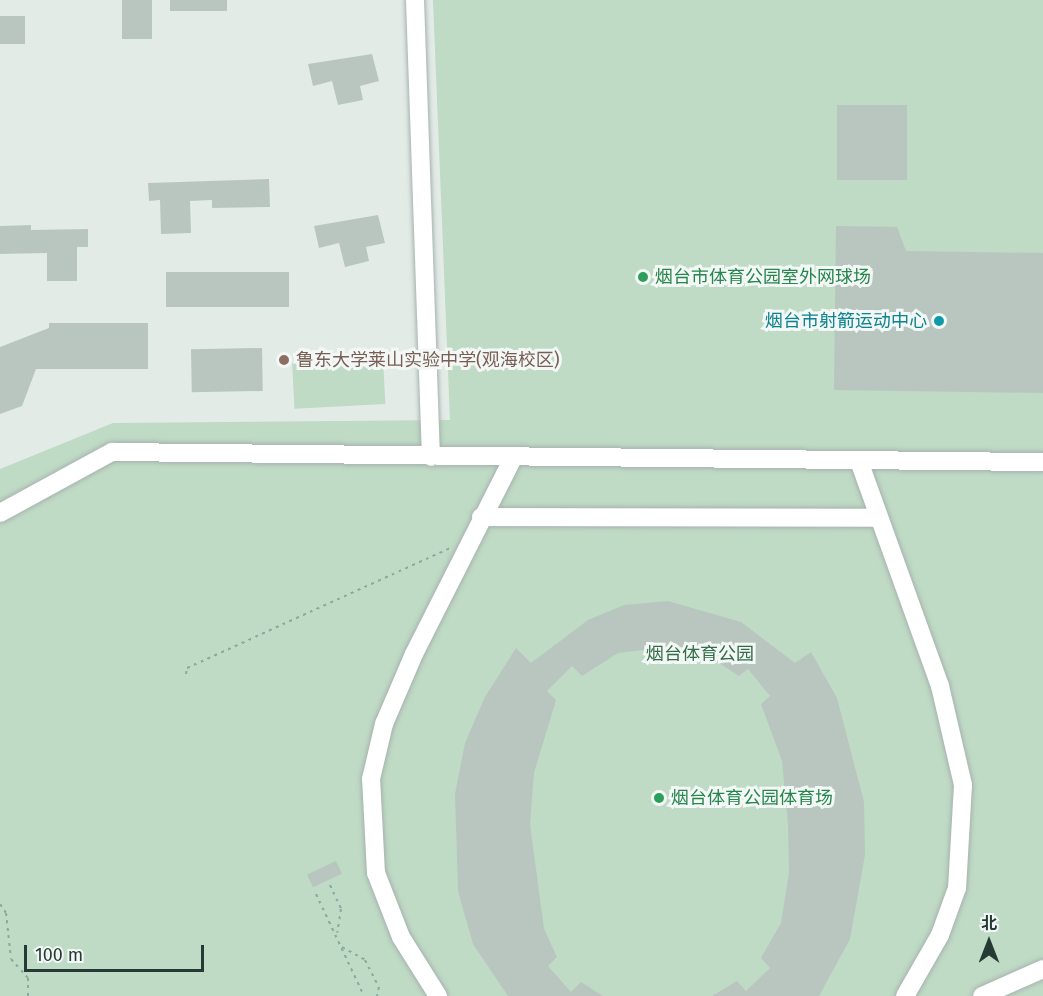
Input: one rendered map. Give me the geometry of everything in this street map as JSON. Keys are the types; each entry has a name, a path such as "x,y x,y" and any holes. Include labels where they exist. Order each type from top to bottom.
{"street":[{"path":"415,0 431,456"},
{"path":"0,513 112,452 1043,462"},
{"path":"438,996 401,936 376,873 371,779 384,724 469,539 513,458"},
{"path":"859,461 877,518 940,686 963,785 957,888 940,935 905,996"},
{"path":"481,517 877,518"},
{"path":"982,996 1043,969"}],"path":[{"path":"186,674 187,668 469,539"},
{"path":"330,885 341,909 337,933"},
{"path":"316,894 337,933 340,946 364,996"},
{"path":"0,904 6,913 11,959 28,978 28,996"},
{"path":"340,946 365,960 379,987 377,996"}],"green space":[{"name":"烟台体育公园","path":"433,0 1043,0 1043,996 0,996 0,469 113,423 450,420"},
{"path":"383,359 385,404 294,409 292,364"}],"building":[{"path":"122,0 152,0 152,39 122,39"},
{"path":"170,0 227,0 227,11 170,11"},
{"path":"0,16 25,16 25,44 0,44"},
{"path":"372,54 379,81 360,86 363,100 338,105 332,81 313,86 308,64"},
{"path":"837,105 907,105 907,180 837,180"},
{"path":"269,179 270,207 212,208 212,200 190,201 191,233 161,234 160,200 149,201 148,183"},
{"path":"378,215 385,243 366,247 369,261 345,267 339,243 319,248 314,226"},
{"path":"31,225 31,230 88,229 88,247 77,247 77,281 47,281 47,253 0,254 0,226"},
{"name":"烟台市射箭运动中心","path":"836,226 897,227 906,251 1043,253 1043,393 834,390"},
{"path":"166,272 289,272 289,307 166,307"},
{"path":"49,323 148,323 148,369 36,369 22,406 0,414 0,347 49,328"},
{"path":"262,348 263,391 192,392 191,349"},
{"path":"668,601 741,622 795,663 811,652 837,698 864,802 865,855 850,939 819,996 712,996 737,981 746,991 770,968 761,958 781,923 789,873 788,824 782,761 761,704 770,696 748,669 739,676 713,659 667,647 618,653 582,676 572,666 547,691 556,700 534,773 530,824 544,929 557,957 548,966 571,992 581,982 603,996 508,996 473,944 458,891 455,794 465,743 485,697 516,648 531,663 588,620 624,605"},
{"path":"336,861 342,874 313,887 307,875"}],"place":[{"name":"烟台市体育公园室外网球场","path":"643,277"},
{"name":"烟台市射箭运动中心","path":"939,321"},
{"name":"鲁东大学莱山实验中学(观海校区)","path":"284,360"},
{"name":"烟台体育公园体育场","path":"659,798"}]}
